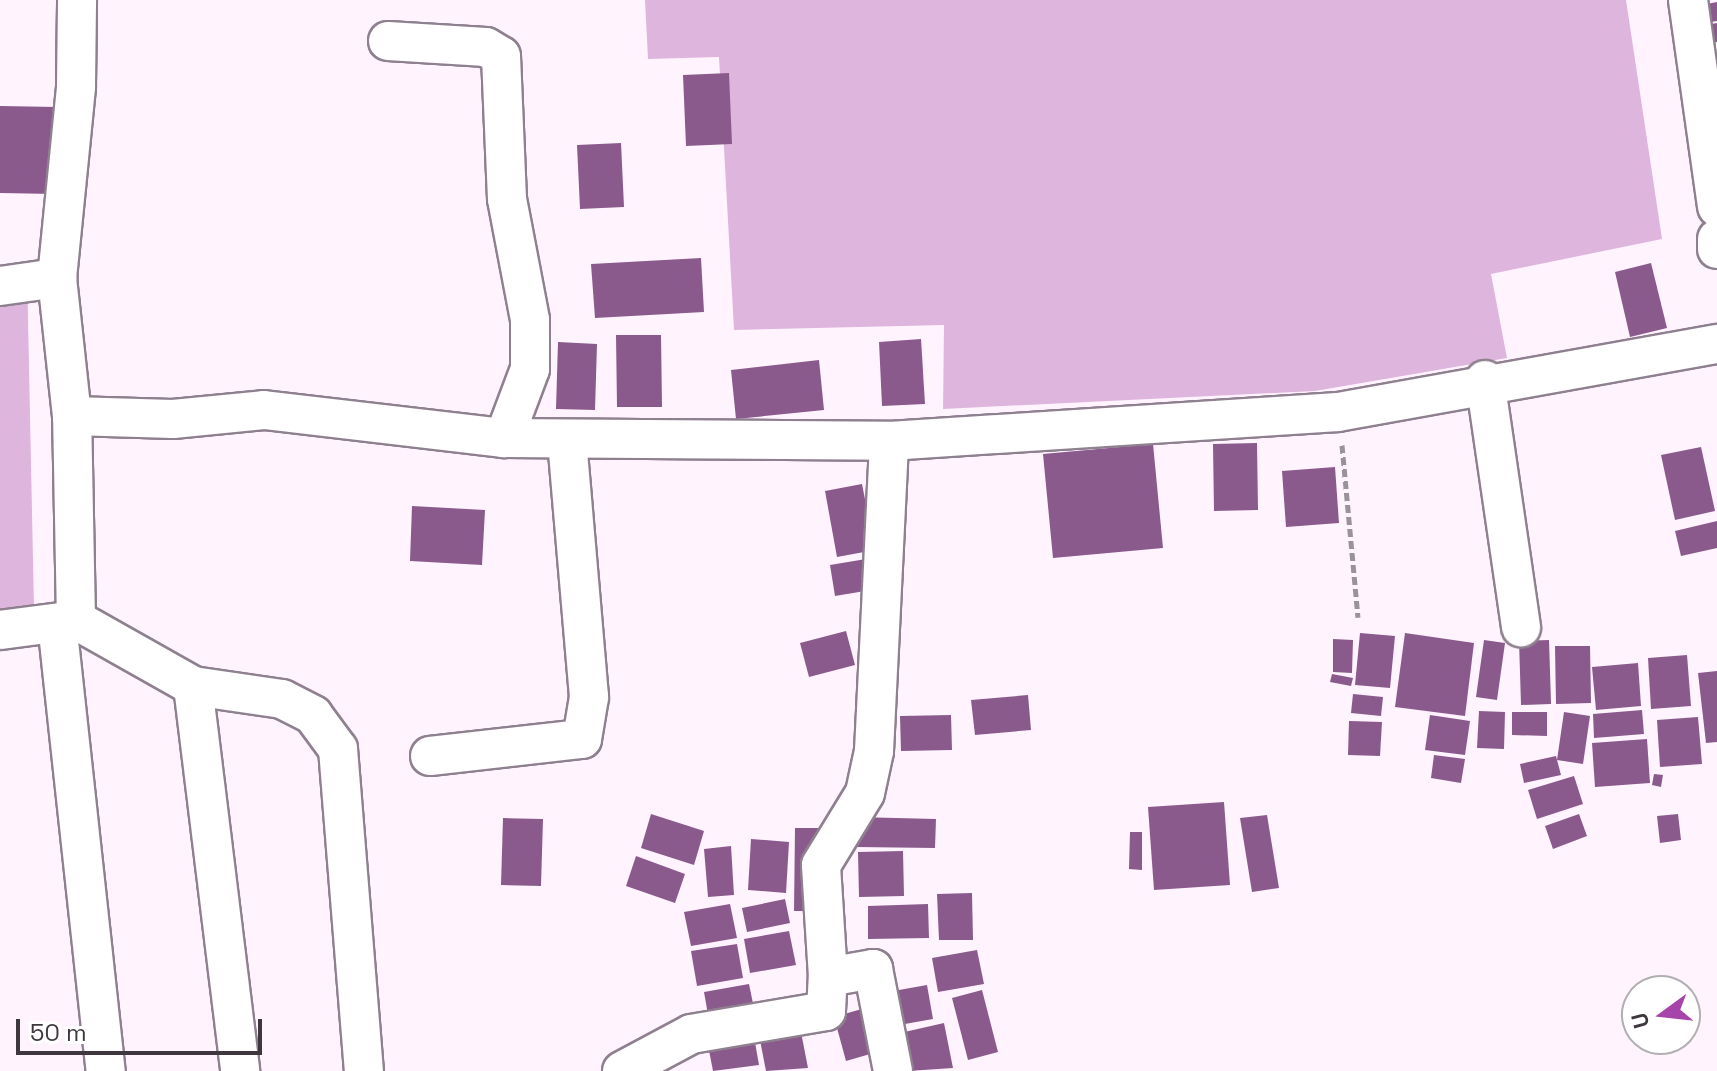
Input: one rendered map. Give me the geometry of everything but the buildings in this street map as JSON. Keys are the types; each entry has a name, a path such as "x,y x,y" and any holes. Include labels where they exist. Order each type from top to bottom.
{"street":[{"path":"77,0 57,278 72,416 66,622 106,1071"},
{"path":"1688,0 1717,207"},
{"path":"388,41 486,47 501,56 507,199 530,320 530,369 504,438"},
{"path":"1717,239 1717,249"},
{"path":"0,286 57,278"},
{"path":"72,416 173,419 264,410 504,438 889,441 1338,412 1427,400 1485,380 1717,344"},
{"path":"1485,380 1521,627"},
{"path":"430,756 582,739 589,697 567,440"},
{"path":"622,1071 691,1034 826,1011 828,977 821,865 865,793 874,751 889,441"},
{"path":"0,630 66,622 193,686 282,699 313,715 338,749 364,1071"},
{"path":"193,686 240,1071"},
{"path":"828,977 873,969 893,1071"}],"path":[{"path":"1338,412 1358,617"}],"shaded area":[{"path":"645,0 1626,0 1662,239 1491,274 1507,358 1315,391 943,409 944,325 734,330 719,57 648,59"},
{"path":"27,270 34,609 0,617 0,271"}]}
